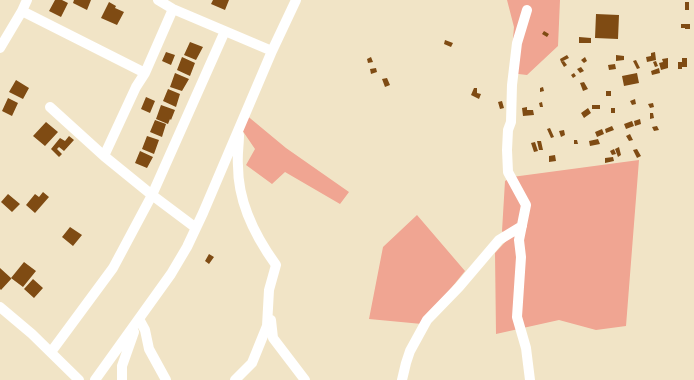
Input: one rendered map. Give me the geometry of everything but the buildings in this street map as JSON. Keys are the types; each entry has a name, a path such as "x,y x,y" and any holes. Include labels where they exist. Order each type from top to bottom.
{"street":[{"path":"0,48 22,10 26,0"},
{"path":"158,0 272,51"},
{"path":"95,380 171,274 187,246 272,51 296,0"},
{"path":"104,156 136,87 145,73 173,8"},
{"path":"22,10 145,73"},
{"path":"527,10 517,43 512,84 511,122 508,130 507,150 508,172 526,205 519,240 521,256 517,317 526,348 530,380"},
{"path":"52,352 113,268 152,195 225,31"},
{"path":"50,107 104,156 196,228"},
{"path":"235,380 252,363 267,326 269,290 276,265 256,234 246,209 241,189 238,166 240,127"},
{"path":"402,380 410,351 427,320 459,287 499,240 522,226"},
{"path":"268,304 273,338 305,380"},
{"path":"0,307 52,352 78,380"},
{"path":"122,380 122,366 139,319"},
{"path":"139,319 145,330 149,349 166,380"}],"shaded area":[{"path":"507,0 560,0 558,46 527,75 510,73 514,27"},
{"path":"245,114 286,148 349,192 340,204 285,172 272,184 246,165 255,149 240,127"},
{"path":"639,160 626,326 596,330 559,320 496,334 495,253 507,240 502,231 505,181 512,177"},
{"path":"417,215 465,271 422,324 369,319 383,247"}]}
